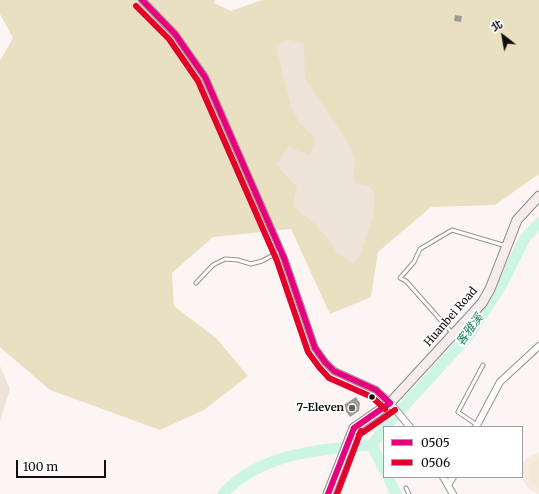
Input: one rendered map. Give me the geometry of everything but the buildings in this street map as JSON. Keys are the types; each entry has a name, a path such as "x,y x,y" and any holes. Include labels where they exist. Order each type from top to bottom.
{"street":[{"path":"142,0 175,34 205,77 281,252 315,348 325,362 334,371 376,390 390,403 409,426"},
{"name":"Huanbei Road","path":"328,494 340,460 354,428 390,403 485,298 490,289 517,220 539,196"},
{"path":"476,426 500,382 539,346"},
{"path":"444,478 453,494"},
{"path":"448,485 452,478"}],"lane":[{"path":"453,334 406,281 400,278 414,262 420,249 452,230 506,246"},
{"path":"196,283 213,265 225,259 238,260 251,264 262,261 281,252"},
{"path":"476,426 458,412 483,365"},
{"path":"406,488 409,494"}],"shaded area":[{"path":"0,0 215,0 214,3 231,11 262,0 539,0 539,174 495,205 431,207 378,252 371,297 330,314 291,229 213,237 172,273 174,306 216,338 248,376 204,410 160,430 50,390 0,347 0,61 13,38 0,14"},
{"path":"288,39 304,44 305,78 348,142 355,162 353,178 355,183 369,186 375,194 373,216 360,256 353,263 337,253 328,239 314,223 298,211 293,205 297,187 276,165 289,147 310,156 316,138 300,124 291,107 276,46"},
{"path":"0,366 10,389 0,421"},
{"path":"539,452 539,458 529,464 529,472 531,482 539,489 539,494 527,487 523,478 523,463 530,456"},
{"path":"539,458 539,489 531,482 529,475 529,464"}],"waterway":[{"name":"客雅溪","path":"386,426 470,334 502,284 525,238 539,223"},
{"name":"客雅溪","path":"223,494 238,480 255,469 273,461 312,452 372,445 383,430"},
{"path":"372,445 383,468"},
{"path":"388,478 396,494"}],"transit line":[{"name":"0505","path":"142,0 175,34 205,77 284,258 315,348 325,362 334,371 376,390 390,403"},
{"name":"0506","path":"136,6 169,39 198,81 277,261 308,352 329,378 372,397 385,409"},
{"name":"0505","path":"354,428 390,403"},
{"name":"0506","path":"359,435 395,410"},
{"name":"0505","path":"328,494 354,428"},
{"name":"0506","path":"337,494 361,431"}],"place":[{"name":"7-Eleven","path":"352,408"}]}
